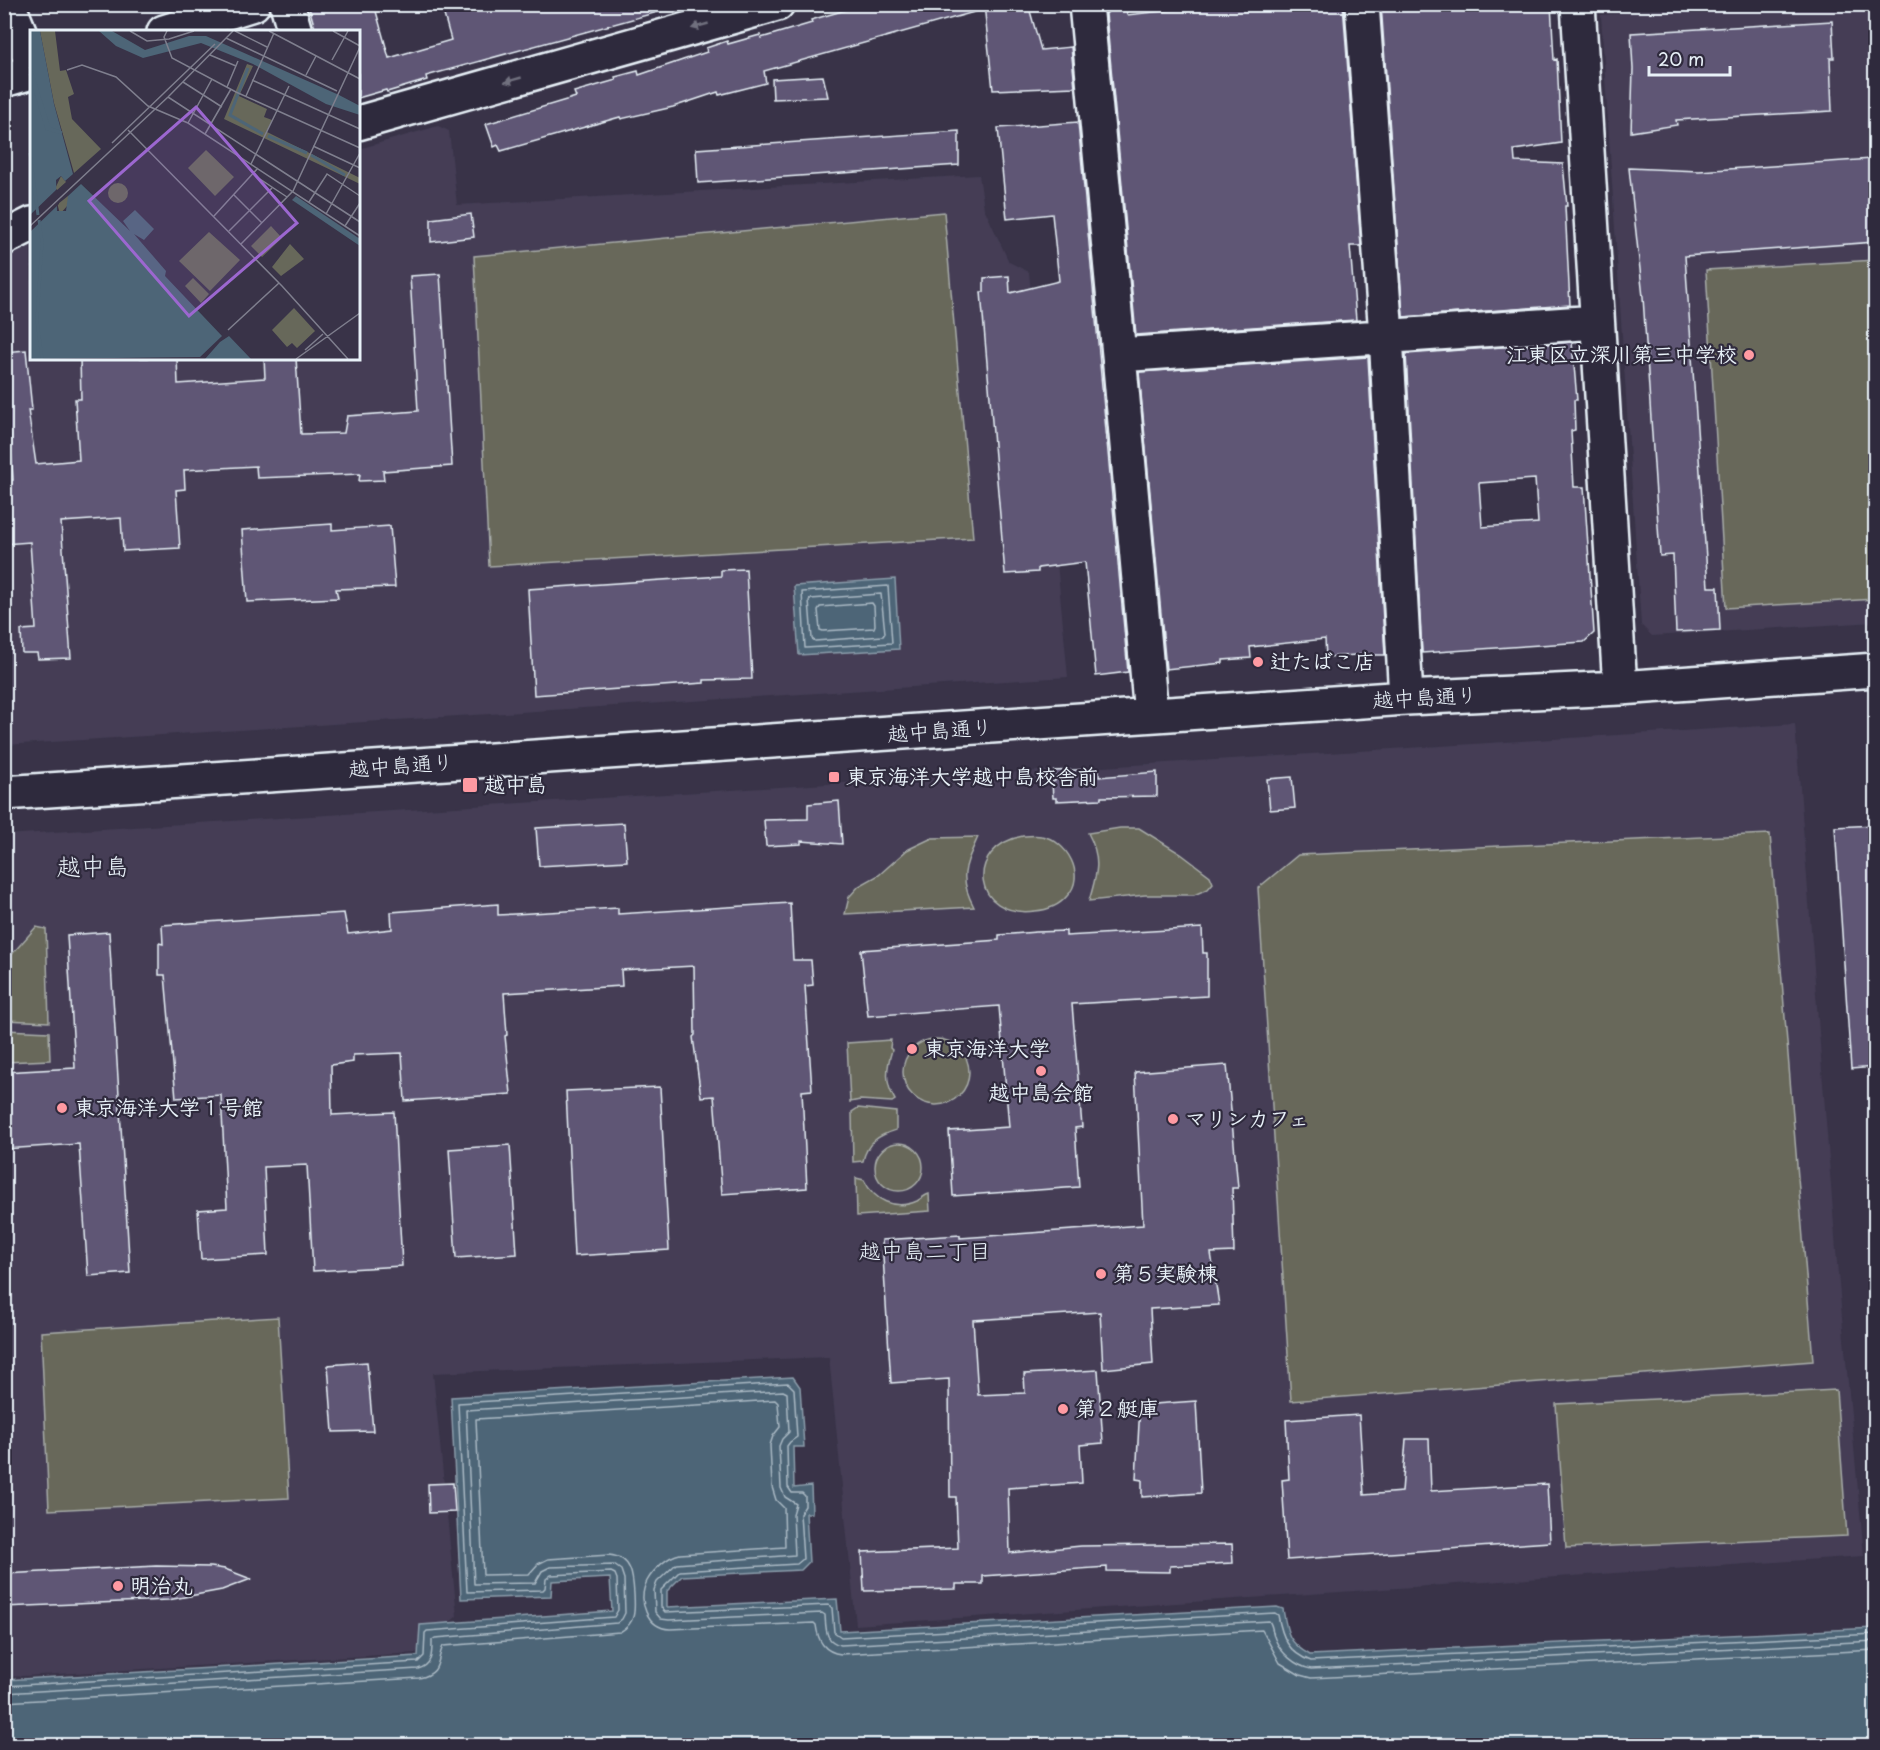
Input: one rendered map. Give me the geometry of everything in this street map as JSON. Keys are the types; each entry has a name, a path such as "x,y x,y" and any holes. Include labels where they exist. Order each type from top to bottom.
{"street":[{"path":"8,4 30,58"},
{"path":"170,30 253,4"},
{"path":"287,4 294,30"},
{"path":"360,122 777,4"},
{"path":"1362,4 1386,336 1406,698"},
{"path":"1578,4 1620,688"},
{"path":"1093,6 1119,355 1150,715"},
{"path":"4,80 30,73"},
{"path":"4,238 30,225"},
{"path":"1119,355 1598,322"},
{"name":"越中島通り","path":"4,793 1406,698 1620,688 1875,670"}],"shaded area":[{"name":"江東区立深川第三中学校","path":"1732,4 1870,5 1876,89 1875,622 1652,636 1641,625 1601,15"},
{"path":"438,126 449,131 457,205 979,175 984,208 1009,262 1029,272 1068,677 5,745 4,260 30,247 30,360 360,360 360,149"},
{"name":"東京海洋大学","path":"1795,724 1837,1263 1864,1556 856,1625 829,1357 433,1373 457,1616 415,1653 5,1677 5,835"}],"green space":[{"path":"944,212 973,538 489,566 474,256"},
{"path":"1875,260 1875,599 1726,608 1706,270"},
{"path":"1120,828 1139,828 1181,854 1210,876 1213,883 1208,889 1194,895 1145,895 1089,901 1097,859 1088,833"},
{"path":"1770,834 1813,1361 1291,1401 1258,888 1298,855"},
{"path":"1023,836 1039,836 1059,844 1066,851 1074,869 1073,888 1064,899 1044,910 1014,911 998,904 988,894 983,881 984,867 991,853 1004,843"},
{"path":"978,837 965,872 966,887 974,907 845,914 849,897 859,886 879,875 907,850 932,838"},
{"path":"36,927 46,929 49,1022 5,1020 5,962"},
{"path":"5,1030 49,1032 50,1060 5,1062"},
{"path":"936,1039 949,1042 959,1049 966,1059 969,1072 966,1085 959,1095 949,1102 936,1105 923,1102 913,1095 906,1085 903,1072 906,1059 913,1049 923,1042"},
{"path":"891,1040 892,1050 888,1076 889,1088 895,1100 892,1102 860,1100 850,1102 847,1043"},
{"path":"858,1108 896,1112 896,1130 875,1140 867,1149 863,1161 853,1162 852,1112"},
{"path":"894,1143 904,1143 916,1150 923,1162 923,1172 916,1184 904,1191 894,1191 879,1180 875,1172 875,1162 886,1147"},
{"path":"856,1178 864,1180 879,1198 893,1204 909,1204 929,1194 930,1211 857,1216"},
{"path":"278,1317 289,1498 49,1510 41,1332"},
{"path":"1836,1390 1847,1536 1566,1548 1556,1404"}],"water":[{"path":"895,579 899,649 799,655 794,586"},
{"path":"793,1377 800,1387 804,1447 793,1447 794,1488 811,1486 812,1513 806,1513 809,1562 801,1570 682,1576 667,1591 667,1607 837,1599 840,1631 1277,1607 1283,1609 1293,1642 1310,1655 1875,1628 1875,1745 5,1745 5,1680 418,1656 420,1625 612,1611 610,1578 552,1581 551,1596 461,1599 451,1397"}],"building":[{"path":"308,4 374,4 389,58 451,40 441,4 664,4 665,10 426,76 427,80 360,97 360,30 315,30"},
{"path":"866,4 977,4 978,11 764,71 766,83 719,95 718,92 673,107 621,119 620,117 501,151 498,145 494,147 486,124 576,97 574,92 616,80 615,77 638,71 639,75 707,52 706,48 727,41 728,44 760,35 761,38"},
{"path":"984,4 1028,4 1041,50 1071,47 1075,87 993,90"},
{"path":"1114,4 1126,4 1127,15 1181,9 1190,4 1343,4 1361,246 1350,246 1356,320 1136,335 1106,14"},
{"path":"1381,4 1446,4 1446,9 1551,4 1554,60 1557,59 1561,143 1514,150 1515,162 1563,164 1567,206 1565,206 1570,305 1403,317"},
{"path":"1832,21 1834,58 1830,58 1832,111 1676,120 1677,125 1631,132 1633,69 1631,33"},
{"path":"823,76 828,97 773,99 772,79"},
{"path":"1078,122 1128,672 1096,676 1085,562 1038,568 1038,572 1005,574 981,292 984,292 984,278 1009,276 1010,293 1059,281 1052,214 1007,219 998,128"},
{"path":"959,131 959,165 698,183 696,149"},
{"path":"1872,159 1875,242 1685,256 1708,587 1718,587 1720,630 1676,632 1673,555 1660,556 1643,297 1629,168 1699,171"},
{"path":"471,214 474,237 431,242 431,219"},
{"path":"440,274 452,466 383,471 384,480 359,481 360,474 257,478 256,466 184,470 185,489 176,490 180,548 123,551 121,518 61,522 71,658 38,659 37,653 22,653 21,630 36,629 30,542 4,544 4,481 13,480 10,435 5,435 4,424 4,352 26,350 32,410 28,410 36,464 79,460 75,399 81,399 80,360 177,360 178,384 265,378 264,360 296,360 301,434 344,433 347,416 418,411 410,276"},
{"path":"1572,342 1577,400 1574,400 1575,430 1571,431 1574,487 1584,487 1594,633 1584,642 1422,653 1406,354","holes":["1535,479 1538,523 1482,527 1479,483"]},
{"path":"1368,357 1385,655 1326,657 1325,639 1250,647 1251,658 1166,669 1139,372"},
{"path":"332,524 332,530 390,526 395,587 336,589 338,598 247,602 242,530"},
{"path":"746,569 752,679 704,680 704,683 534,695 528,589 721,576 721,570"},
{"path":"1099,769 1099,777 1157,772 1157,796 1056,801 1056,798 1053,798 1054,771"},
{"path":"1292,777 1295,808 1270,810 1267,779"},
{"path":"839,801 842,844 801,841 801,844 766,846 764,820 808,819 808,804"},
{"path":"624,823 627,861 539,866 536,828"},
{"path":"1875,825 1875,1067 1851,1069 1835,827"},
{"path":"790,903 793,960 811,960 813,985 805,986 812,1090 802,1091 807,1188 722,1194 714,1096 701,1097 693,1037 695,1035 694,966 621,970 622,986 504,993 507,1035 505,1036 511,1094 405,1101 402,1053 353,1055 353,1062 331,1065 332,1115 394,1112 402,1266 313,1271 307,1165 264,1167 268,1255 201,1259 198,1210 227,1208 221,1095 176,1098 165,975 159,975 159,943 163,944 162,925 344,913 348,934 392,929 391,912 498,904 498,915 618,908 618,914"},
{"name":"越中島会館","path":"1202,928 1203,953 1207,953 1207,996 1072,1004 1082,1127 1075,1128 1079,1187 953,1196 949,1131 1009,1127 999,1006 868,1016 861,950 999,940 999,935 1036,932 1066,931 1066,936"},
{"name":"東京海洋大学１号館","path":"109,932 130,1273 88,1276 79,1144 4,1149 4,1072 75,1068 67,935"},
{"path":"1227,1065 1238,1188 1232,1188 1234,1252 1211,1253 1219,1305 1150,1309 1153,1364 1103,1369 1100,1312 973,1320 978,1395 1025,1393 1024,1374 1098,1370 1103,1443 1080,1445 1082,1483 1008,1488 1010,1553 1081,1546 1232,1544 1233,1563 1170,1566 1170,1572 1107,1571 1107,1567 983,1576 983,1584 956,1584 956,1589 864,1591 862,1552 958,1548 956,1497 950,1497 949,1379 891,1383 882,1240 960,1235 960,1238 1143,1225 1135,1072"},
{"path":"660,1087 669,1250 574,1256 566,1091"},
{"path":"510,1145 517,1254 456,1258 449,1149"},
{"path":"367,1362 373,1431 333,1432 328,1365"},
{"path":"1196,1401 1201,1493 1142,1497 1142,1480 1136,1479 1140,1405"},
{"path":"1359,1415 1364,1495 1402,1492 1406,1439 1429,1439 1431,1491 1547,1484 1550,1542 1287,1560 1282,1480 1289,1479 1286,1420"},
{"path":"453,1483 455,1512 429,1513 428,1484"},
{"name":"明治丸","path":"156,1566 211,1567 225,1569 251,1579 222,1590 168,1600 4,1607 4,1574"}],"place":[{"name":"江東区立深川第三中学校","path":"1749,355"},
{"name":"辻たばこ店","path":"1258,662"},
{"name":"東京海洋大学越中島校舎前","path":"834,777"},
{"name":"越中島","path":"470,785"},
{"name":"東京海洋大学","path":"912,1049"},
{"name":"越中島会館","path":"1041,1071"},
{"name":"東京海洋大学１号館","path":"62,1108"},
{"name":"マリンカフェ","path":"1173,1119"},
{"name":"第５実験棟","path":"1101,1274"},
{"name":"第２艇庫","path":"1063,1409"},
{"name":"明治丸","path":"118,1586"}],"district":[{"name":"越中島","path":"93,867"},
{"name":"越中島二丁目","path":"925,1251"}]}
